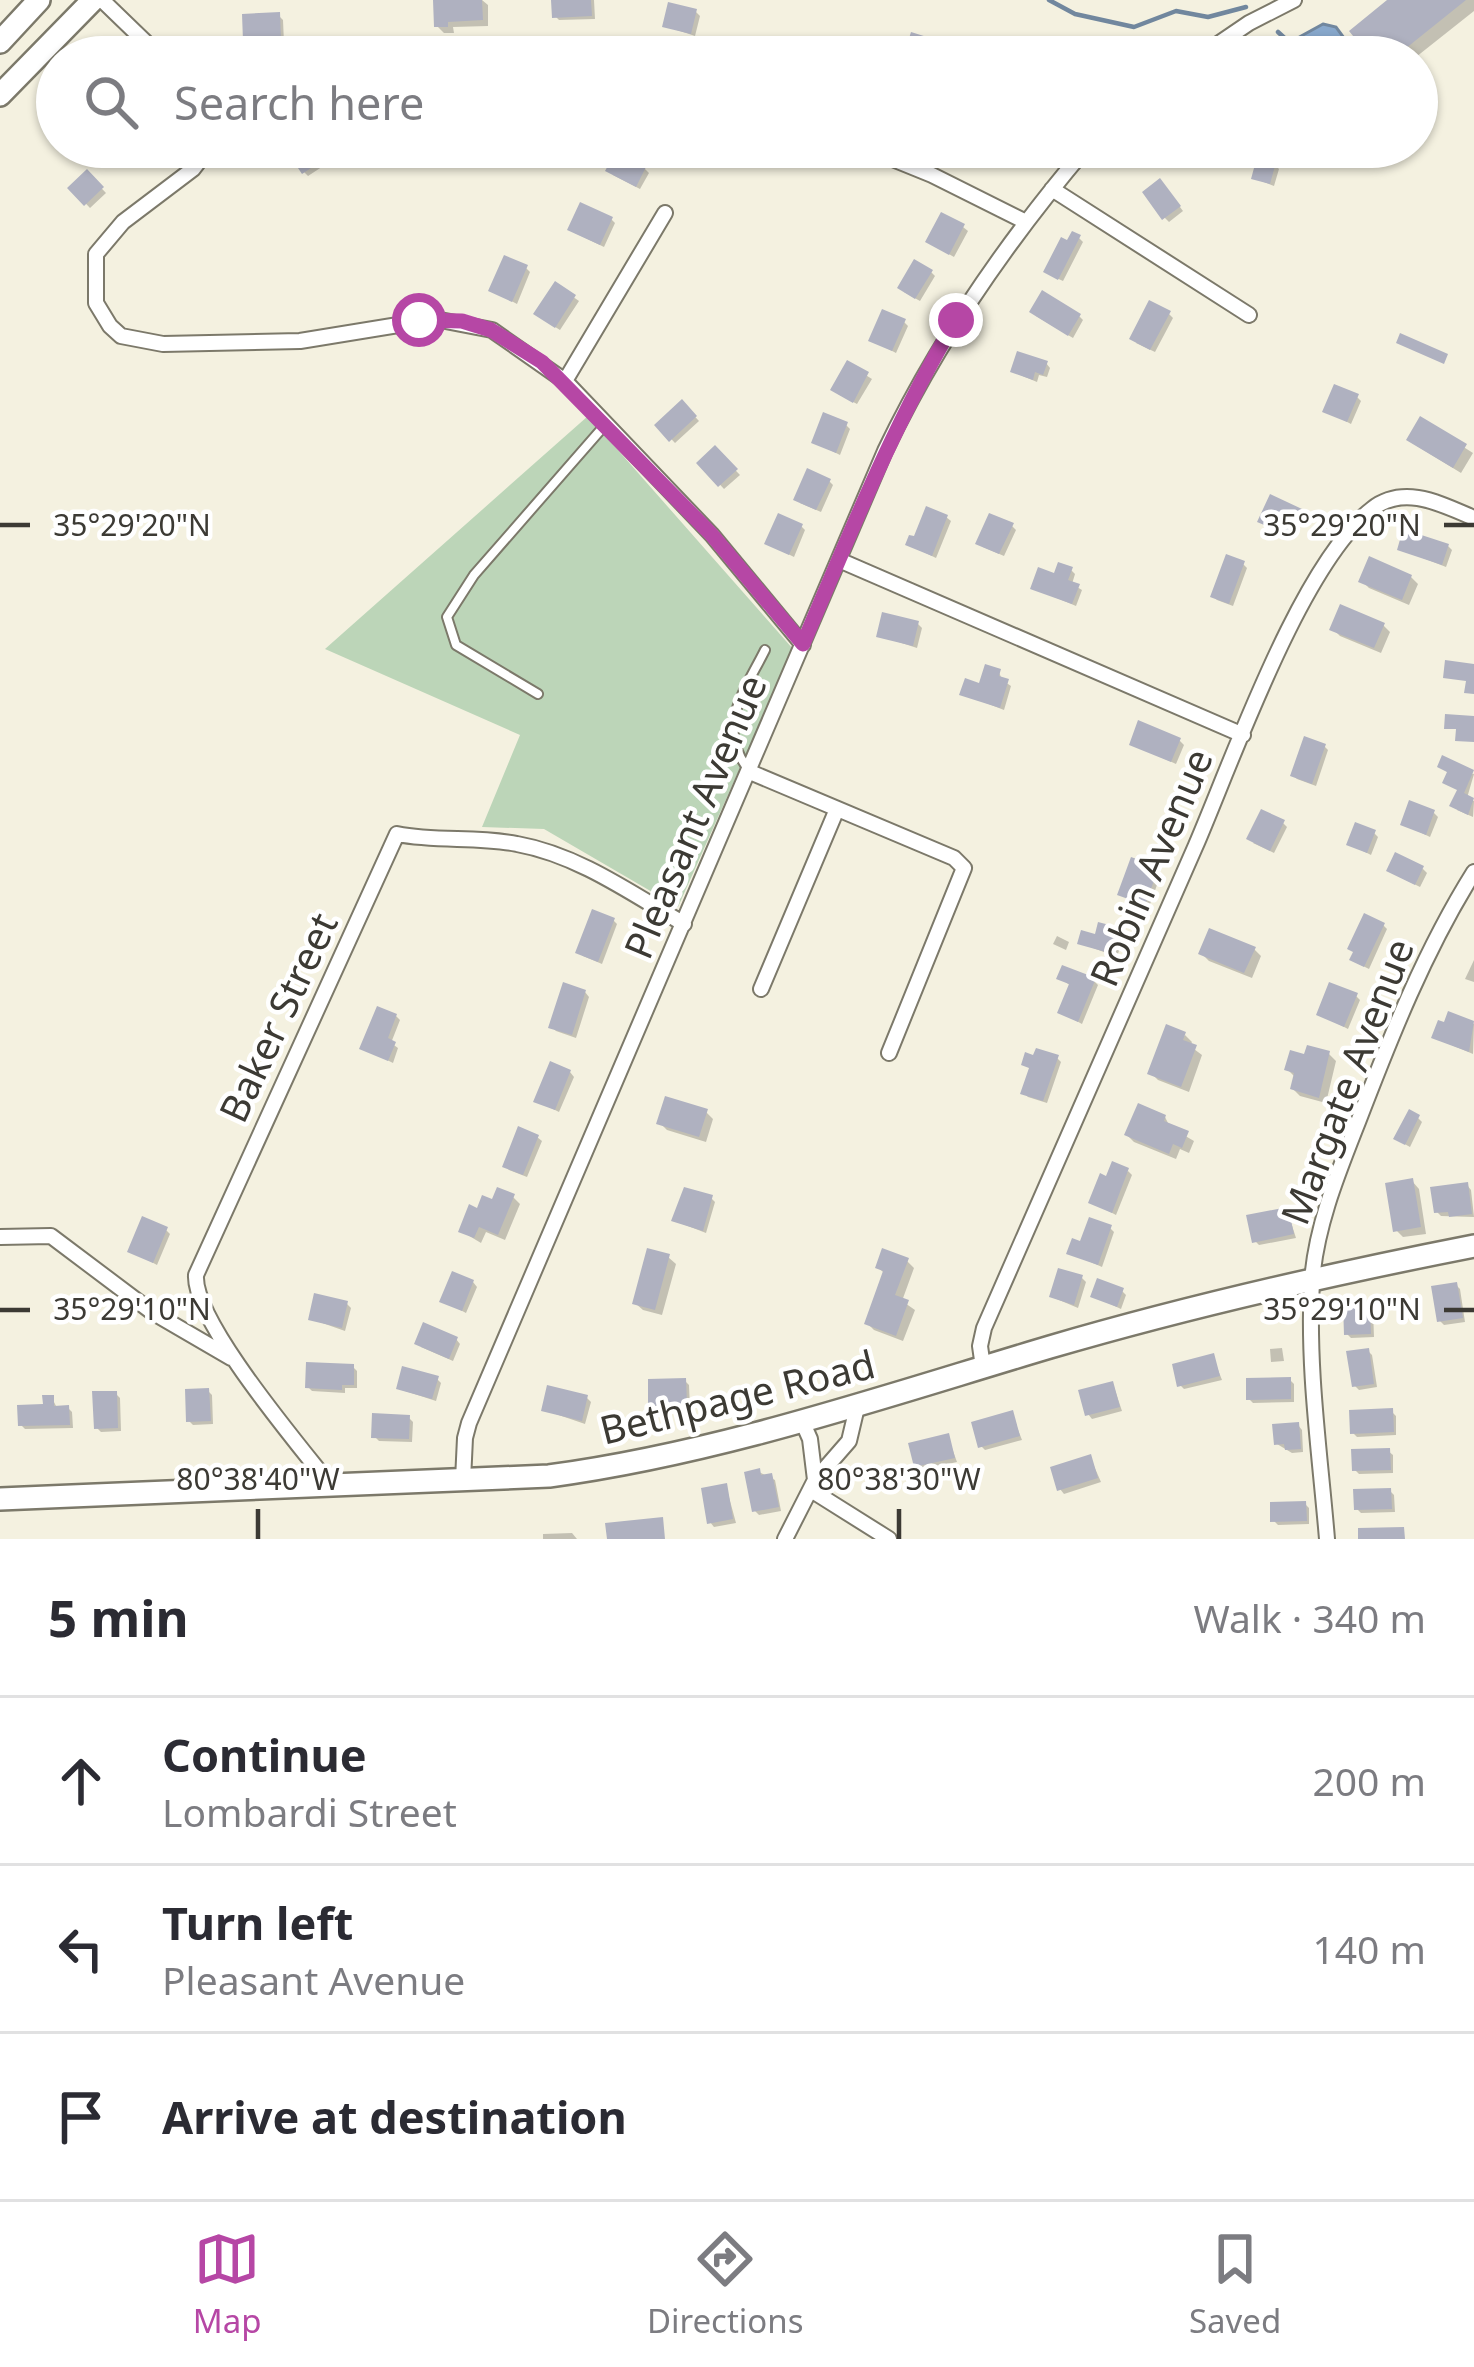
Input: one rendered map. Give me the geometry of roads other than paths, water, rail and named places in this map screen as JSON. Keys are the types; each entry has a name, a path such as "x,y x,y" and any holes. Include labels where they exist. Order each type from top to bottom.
{"street":[{"path":"0,42 40,0"},
{"path":"60,36 97,0 137,36"},
{"path":"1230,36 1294,0"},
{"path":"0,95 36,60"},
{"path":"194,168 123,222 96,254 96,303 121,336 163,344 300,341 419,320 462,321 507,338 565,381 712,535 803,644"},
{"path":"913,168 1026,222"},
{"name":"Pleasant Avenue","path":"463,1480 464,1438 470,1423 917,384 956,320 1070,168"},
{"path":"1052,189 1249,315"},
{"path":"565,381 665,213"},
{"name":"Robin Avenue","path":"983,1367 984,1328 1294,620 1321,572 1373,508 1402,496 1419,497 1474,518"},
{"path":"839,560 1243,735"},
{"path":"750,772 953,858 964,868 889,1053"},
{"path":"761,989 837,809"},
{"name":"Baker Street","path":"331,1486 235,1360 202,1304 195,1288 196,1275 397,834 426,840 515,843 561,856 684,924"},
{"name":"Margate Avenue","path":"1327,1539 1312,1354 1312,1278 1326,1209 1430,947 1474,872"},
{"path":"0,1237 51,1236 152,1312 235,1360"},
{"name":"Bethpage Road","path":"0,1499 463,1480 600,1469 802,1421 1312,1278 1474,1246"},
{"path":"785,1539 813,1485 849,1441 858,1403"},
{"path":"802,1421 810,1439 813,1485"},
{"path":"813,1485 889,1539"}],"lane":[{"path":"538,694 455,645 447,617 473,575 606,424"},
{"path":"750,772 735,753 733,729 736,707 765,650"}],"water":[{"path":"1323,24 1336,27 1343,36 1301,36"}],"waterway":[{"path":"1049,0 1075,14 1134,27 1176,11 1208,17 1246,7"},
{"path":"1278,32 1282,36"}]}
